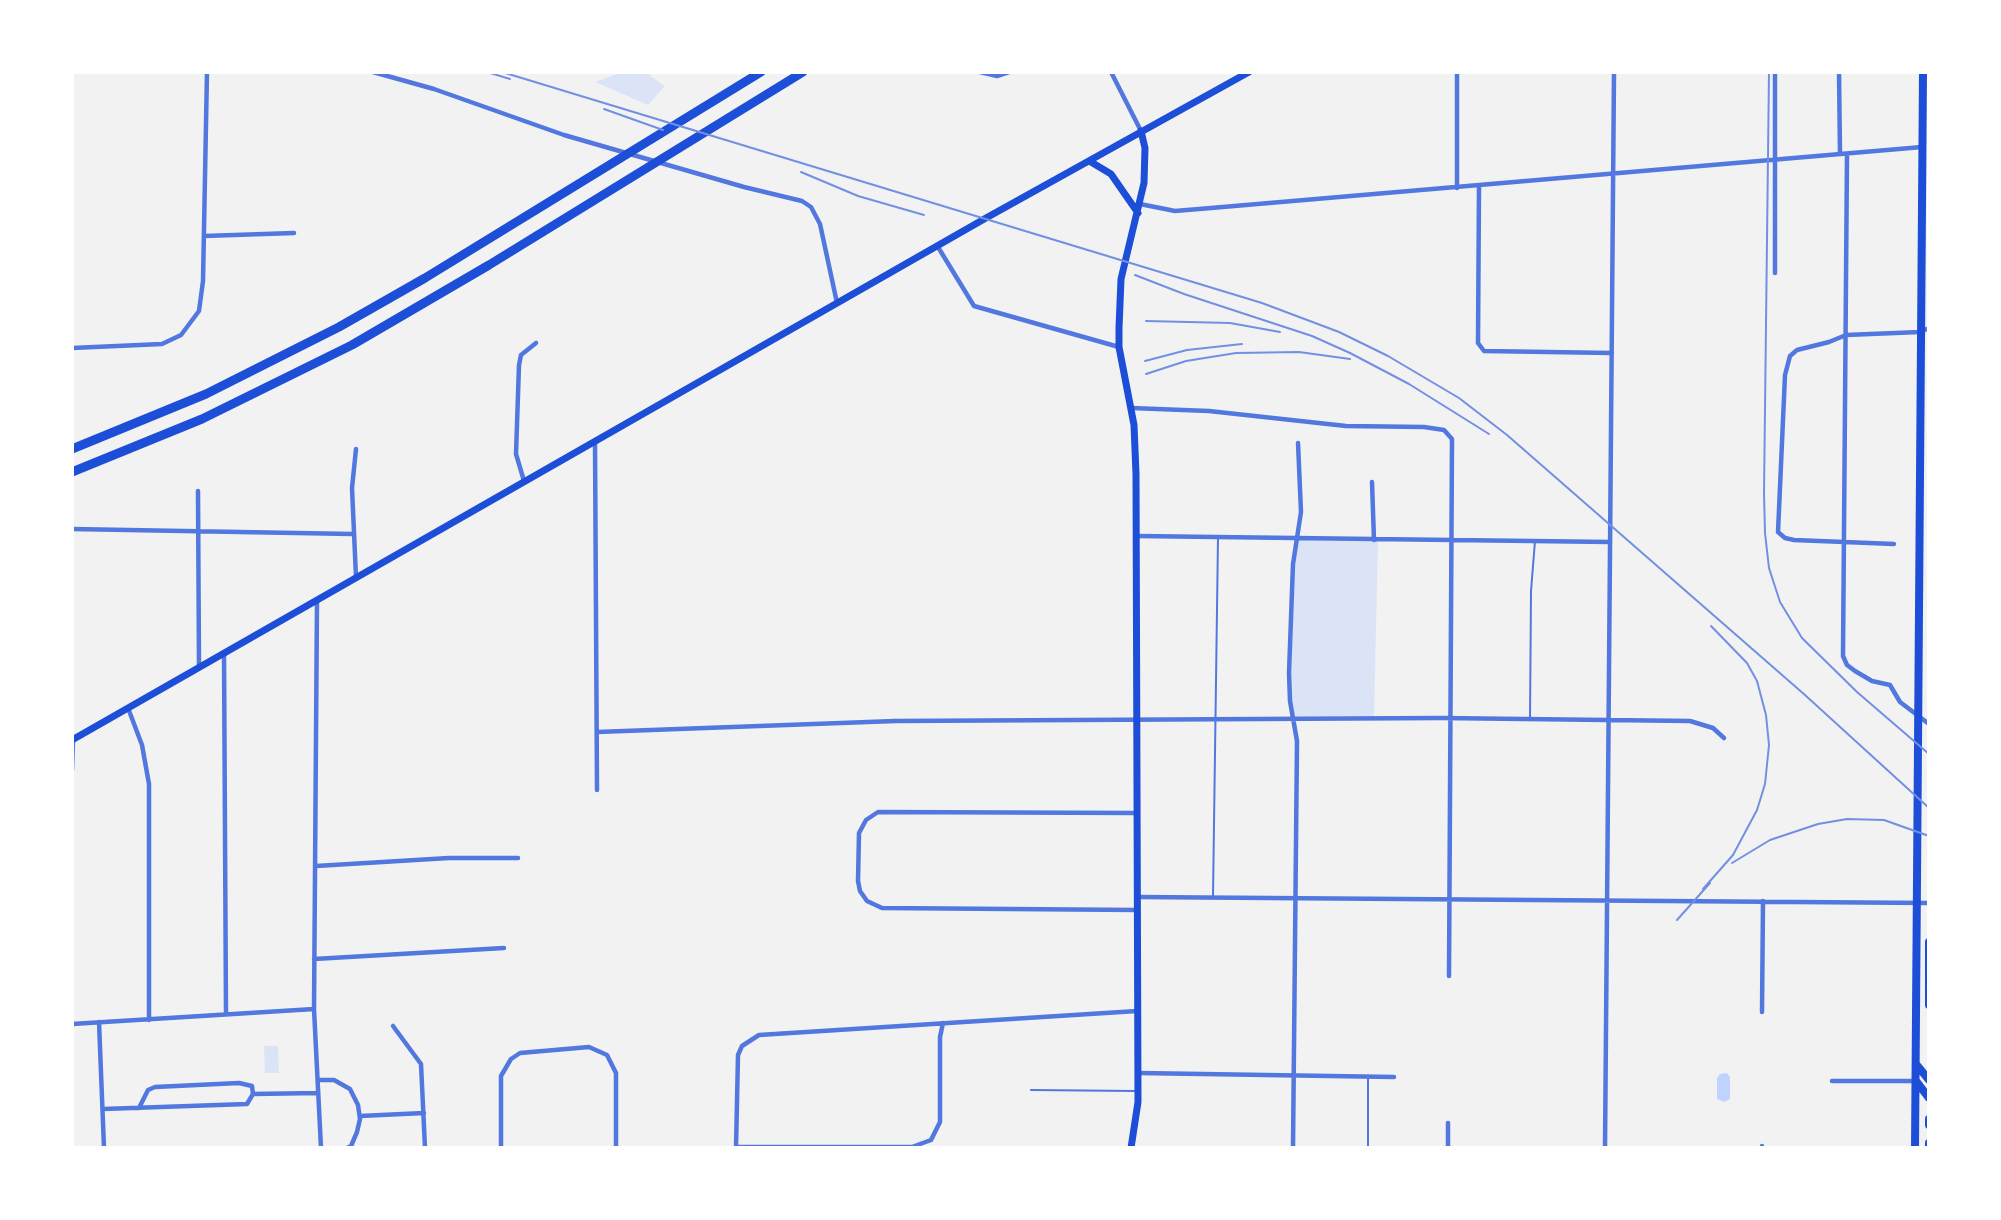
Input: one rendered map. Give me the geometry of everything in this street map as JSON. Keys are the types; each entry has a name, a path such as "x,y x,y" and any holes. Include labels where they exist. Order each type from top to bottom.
{"highway":[{"path":"72,449 206,394 295,351 400,293 761,72"},
{"path":"72,472 202,419 309,368 413,311 803,72"}],"main road":[{"path":"72,740 837,303 1249,72"},
{"path":"1915,1148 1920,689 1920,332 1926,146 1923,72"},
{"path":"1131,1148 1137,1121 1138,1091 1136,464 1131,408 1119,347 1121,279 1140,204 1145,162 1142,131"},
{"path":"1091,162 1111,174 1138,213"},
{"path":"1929,942 1929,1005"},
{"path":"1917,1065 1929,1080"},
{"path":"1916,1081 1929,1098"},
{"path":"1929,1119 1929,1125"}],"street":[{"path":"72,348 152,346 181,334 194,320 202,301 207,72"},
{"path":"374,72 434,89 564,135 744,187 802,201 810,207 820,224 837,303"},
{"path":"980,72 997,76 1010,72"},
{"path":"1111,72 1142,131"},
{"path":"1457,72 1457,188"},
{"path":"1605,1148 1614,72"},
{"path":"1775,72 1775,273"},
{"path":"1839,72 1840,154"},
{"path":"1140,204 1175,211 1926,146"},
{"path":"1847,154 1843,656 1847,665 1855,671 1872,681 1890,685 1900,702 1929,724"},
{"path":"1479,186 1478,343 1484,351 1612,353"},
{"path":"204,236 294,233"},
{"path":"938,246 974,306 1119,347"},
{"path":"1894,544 1794,540 1785,538 1778,532 1777,510 1785,375 1790,356 1797,350 1846,335 1920,332 1929,328"},
{"path":"524,481 516,454 519,364 521,355 536,343"},
{"path":"1131,408 1209,411 1346,426 1424,427 1444,430 1452,439 1449,976"},
{"path":"595,441 597,790"},
{"path":"1293,1148 1297,741 1292,718 1289,653 1296,539 1300,512 1298,443"},
{"path":"356,449 352,534 356,577"},
{"path":"1372,482 1374,540"},
{"path":"198,491 199,667"},
{"path":"72,529 352,534"},
{"path":"1137,536 1610,542"},
{"path":"317,600 314,1009 321,1148"},
{"path":"224,652 226,1014"},
{"path":"127,708 142,745 149,784 149,1020"},
{"path":"597,732 895,721 1292,718 1690,721 1713,728 1724,738"},
{"path":"72,740 72,771"},
{"path":"1137,813 878,812 866,820 859,833 858,881 860,891 867,901 882,908 1137,910"},
{"path":"316,866 449,858 518,858"},
{"path":"1137,897 1929,903"},
{"path":"1762,1012 1763,902"},
{"path":"314,959 504,948"},
{"path":"72,1024 314,1009"},
{"path":"944,1023 940,1037 940,1122 931,1140 912,1147 736,1148 738,1055 750,1039 769,1033 1137,1011"},
{"path":"99,1022 104,1148"},
{"path":"393,1026 421,1064 425,1148"},
{"path":"501,1148 501,1096 504,1067 520,1053 589,1047 607,1055 613,1063 617,1083 616,1148"},
{"path":"1138,1073 1394,1077"},
{"path":"318,1080 334,1080 351,1089 358,1105 360,1116 357,1132 351,1146 347,1148"},
{"path":"1832,1081 1916,1081"},
{"path":"103,1109 139,1108 246,1104 253,1094 252,1086 239,1083 155,1087 148,1090 139,1108"},
{"path":"253,1094 318,1093"},
{"path":"360,1116 424,1113"},
{"path":"1448,1123 1448,1148"}],"lane":[{"path":"1213,898 1218,538"},
{"path":"1530,721 1531,591 1535,541"},
{"path":"1368,1077 1368,1148"},
{"path":"1030,1090 1138,1091"}],"shaded area":[{"path":"622,72 657,72 649,75 665,86 648,105 595,82"},
{"path":"1296,539 1378,540 1374,719 1292,718 1290,701"},
{"path":"264,1046 278,1046 279,1073 265,1073"}],"water":[{"path":"1727,1073 1730,1077 1730,1099 1724,1102 1717,1099 1717,1078 1720,1074"}],"railway":[{"path":"487,72 510,79"},
{"path":"502,72 1262,303 1339,332 1388,356 1459,398 1507,435 1805,695 1929,808"},
{"path":"1769,72 1764,493 1769,568 1780,602 1802,638 1857,692 1929,754"},
{"path":"604,109 663,130"},
{"path":"801,172 858,196 924,215"},
{"path":"1135,275 1184,294 1312,336 1350,353 1409,384 1489,434"},
{"path":"1146,321 1230,323 1280,332"},
{"path":"1145,361 1187,350 1242,344"},
{"path":"1146,374 1186,361 1236,353 1299,352 1350,359"},
{"path":"1703,889 1733,855 1757,810 1765,784 1769,745 1766,715 1757,681 1747,663 1711,626"},
{"path":"1732,863 1770,840 1818,824 1847,819 1884,820 1929,836"},
{"path":"1677,920 1710,883"}]}
